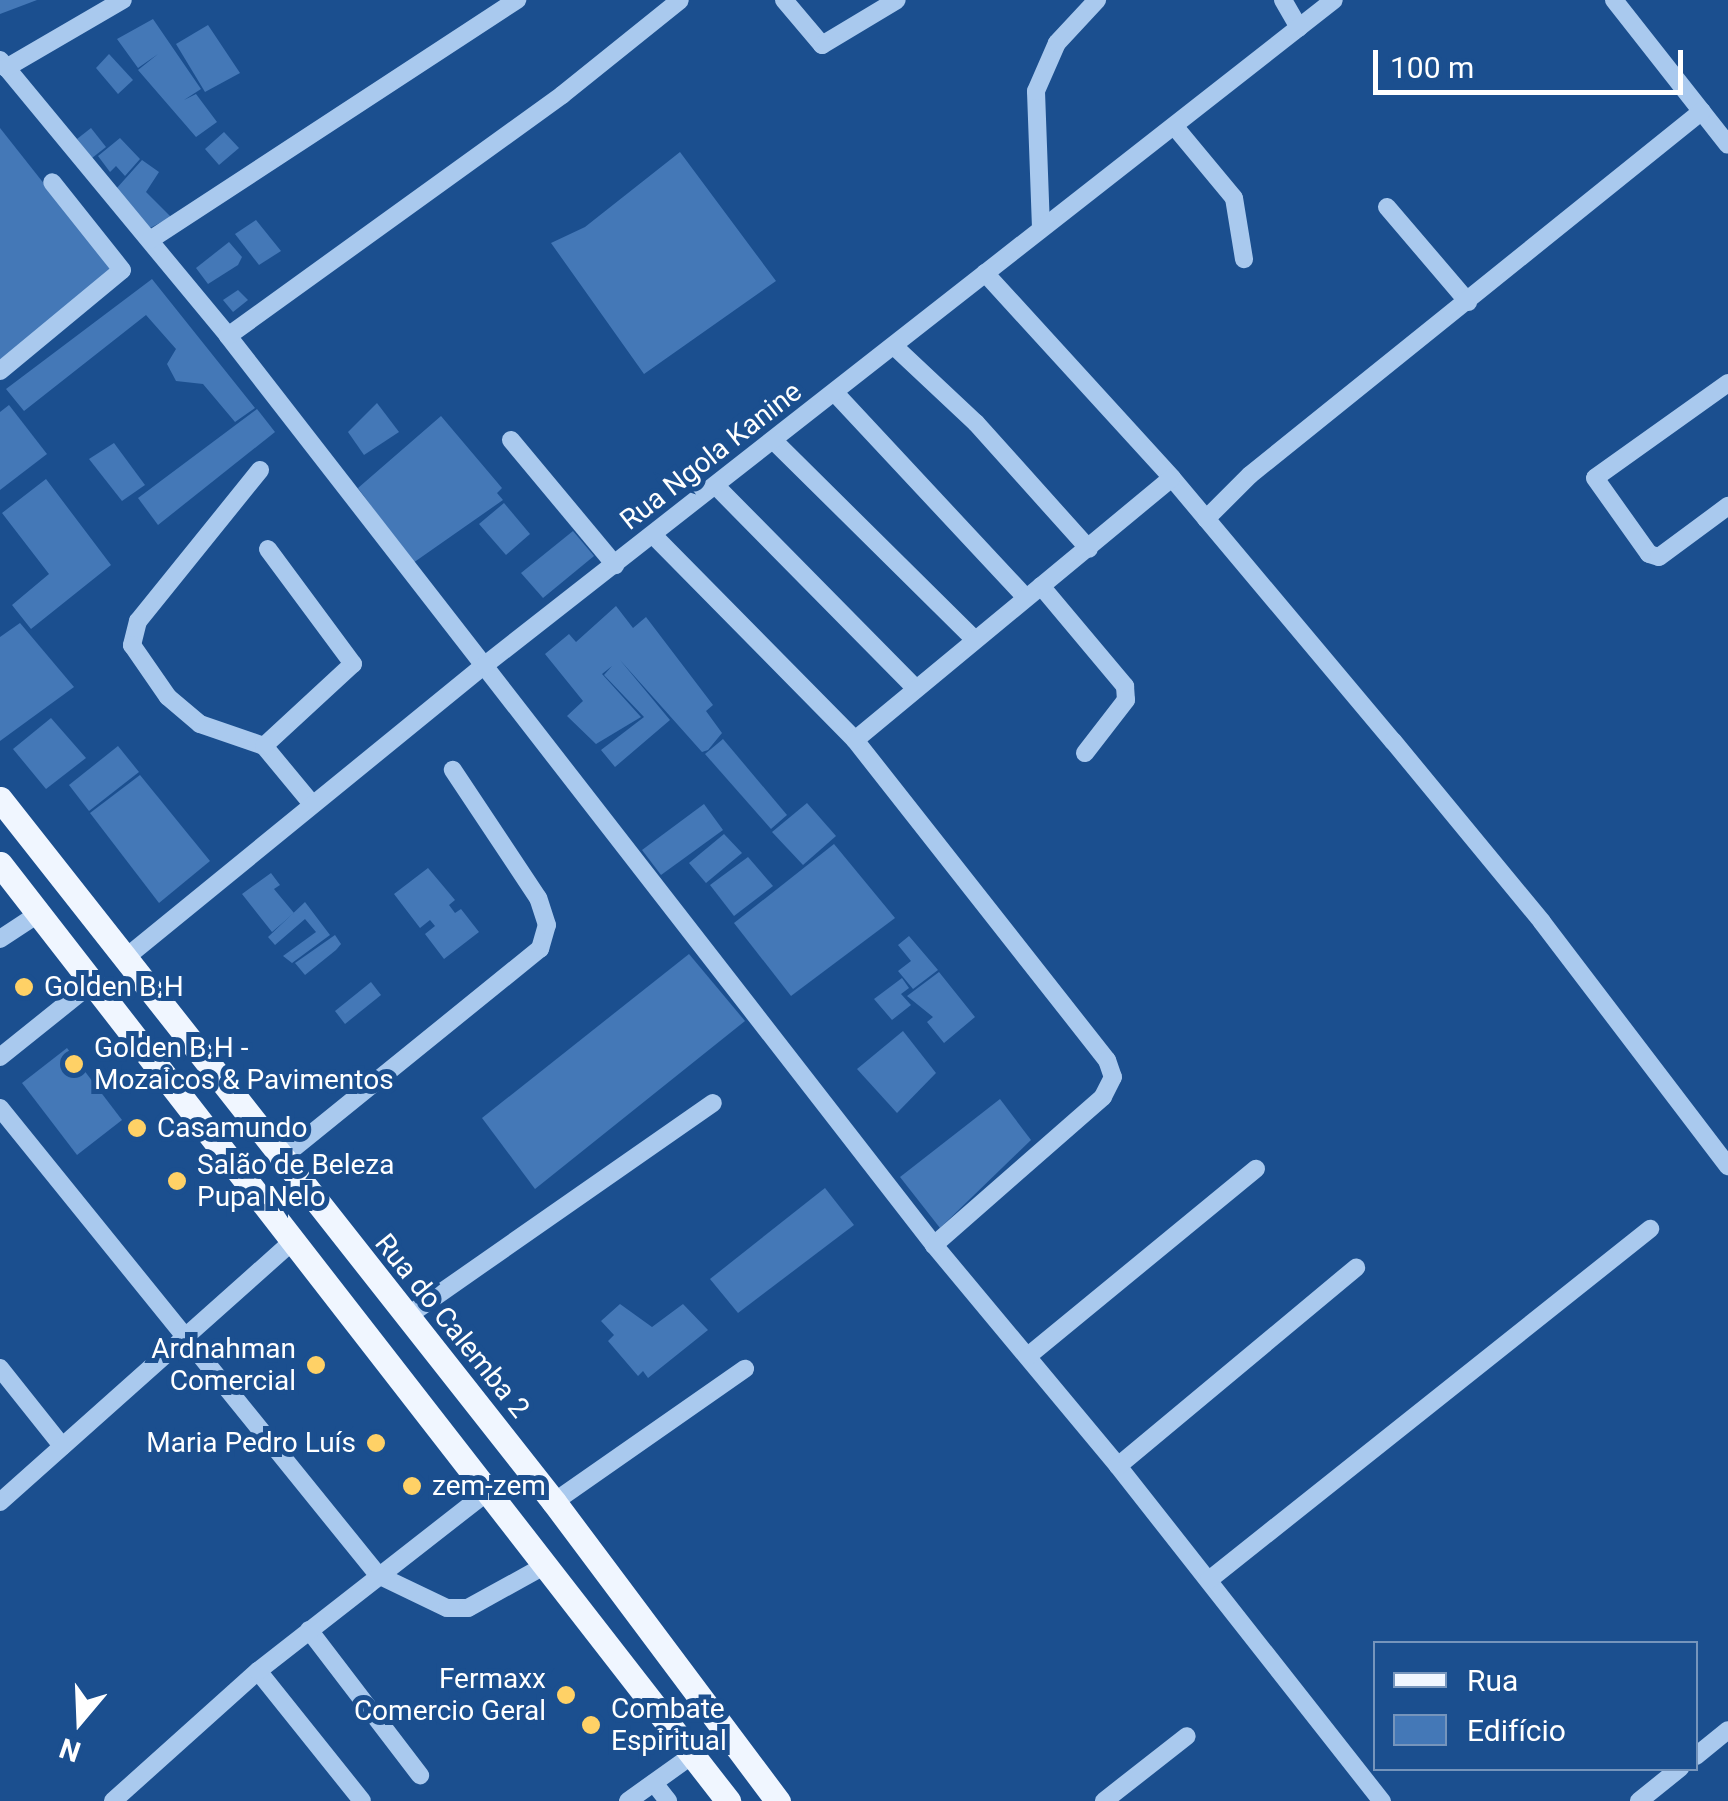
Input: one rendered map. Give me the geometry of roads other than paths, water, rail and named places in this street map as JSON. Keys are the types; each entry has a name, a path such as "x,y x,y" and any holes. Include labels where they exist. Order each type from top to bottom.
{"main road":[{"name":"Rua do Calemba 2","path":"0,798 279,1160 554,1502 778,1801"},
{"path":"0,864 728,1801"}],"street":[{"path":"124,0 3,64 228,336 934,1246 1118,1466 1382,1801"},
{"path":"150,240 517,0"},
{"path":"228,336 548,106 680,0"},
{"path":"784,0 822,45 897,0"},
{"path":"1041,228 1036,91 1058,44 1097,0"},
{"path":"1283,0 1299,28"},
{"name":"Rua Ngola Kanine","path":"124,959 485,665 776,443 984,273 1334,0"},
{"path":"1614,0 1728,145"},
{"path":"1206,519 1250,474 1702,112"},
{"path":"1175,127 1234,198 1244,259"},
{"path":"0,370 122,270 122,261 52,182"},
{"path":"1387,207 1468,302"},
{"path":"984,273 1172,478 1542,922 1728,1166"},
{"path":"896,348 976,423 1090,548"},
{"path":"1727,385 1595,478 1649,554 1660,556 1728,506"},
{"path":"836,394 1124,686 1126,700 1085,753"},
{"path":"511,440 615,565"},
{"path":"776,443 972,637"},
{"path":"260,470 138,621 132,645 147,673 200,724 264,746 312,804"},
{"path":"855,740 972,637 1090,548 1172,478"},
{"path":"718,488 913,686"},
{"path":"654,536 855,740 1080,1022 1113,1077 1102,1097 934,1246"},
{"path":"264,746 354,664 268,549"},
{"path":"279,1160 540,949 547,925 538,898 453,770"},
{"path":"0,939 38,914"},
{"path":"0,1057 90,984"},
{"path":"406,1317 713,1103"},
{"path":"0,1108 181,1337 378,1574 447,1608 468,1608 544,1566"},
{"path":"1028,1356 1256,1168"},
{"path":"1209,1580 1650,1229"},
{"path":"0,1502 291,1243"},
{"path":"1118,1466 1356,1268"},
{"path":"0,1368 62,1446"},
{"path":"554,1502 745,1368"},
{"path":"113,1801 258,1671 487,1492"},
{"path":"309,1630 420,1774"},
{"path":"258,1671 362,1801"},
{"path":"1698,1754 1728,1730"},
{"path":"1104,1801 1188,1736"},
{"path":"628,1801 691,1756"},
{"path":"1639,1801 1676,1771"},
{"path":"654,1782 668,1801"}],"place":[{"name":"Golden B.H","path":"24,987"},
{"name":"Golden B.H - Mozaicos & Pavimentos","path":"74,1064"},
{"name":"Casamundo","path":"137,1128"},
{"name":"Salão de Beleza Pupa Nelo","path":"177,1181"},
{"name":"Ardnahman Comercial","path":"316,1365"},
{"name":"Maria Pedro Luís","path":"376,1443"},
{"name":"zem-zem","path":"412,1486"},
{"name":"Fermaxx Comercio Geral","path":"566,1695"},
{"name":"Combate Espiritual","path":"591,1725"}]}
